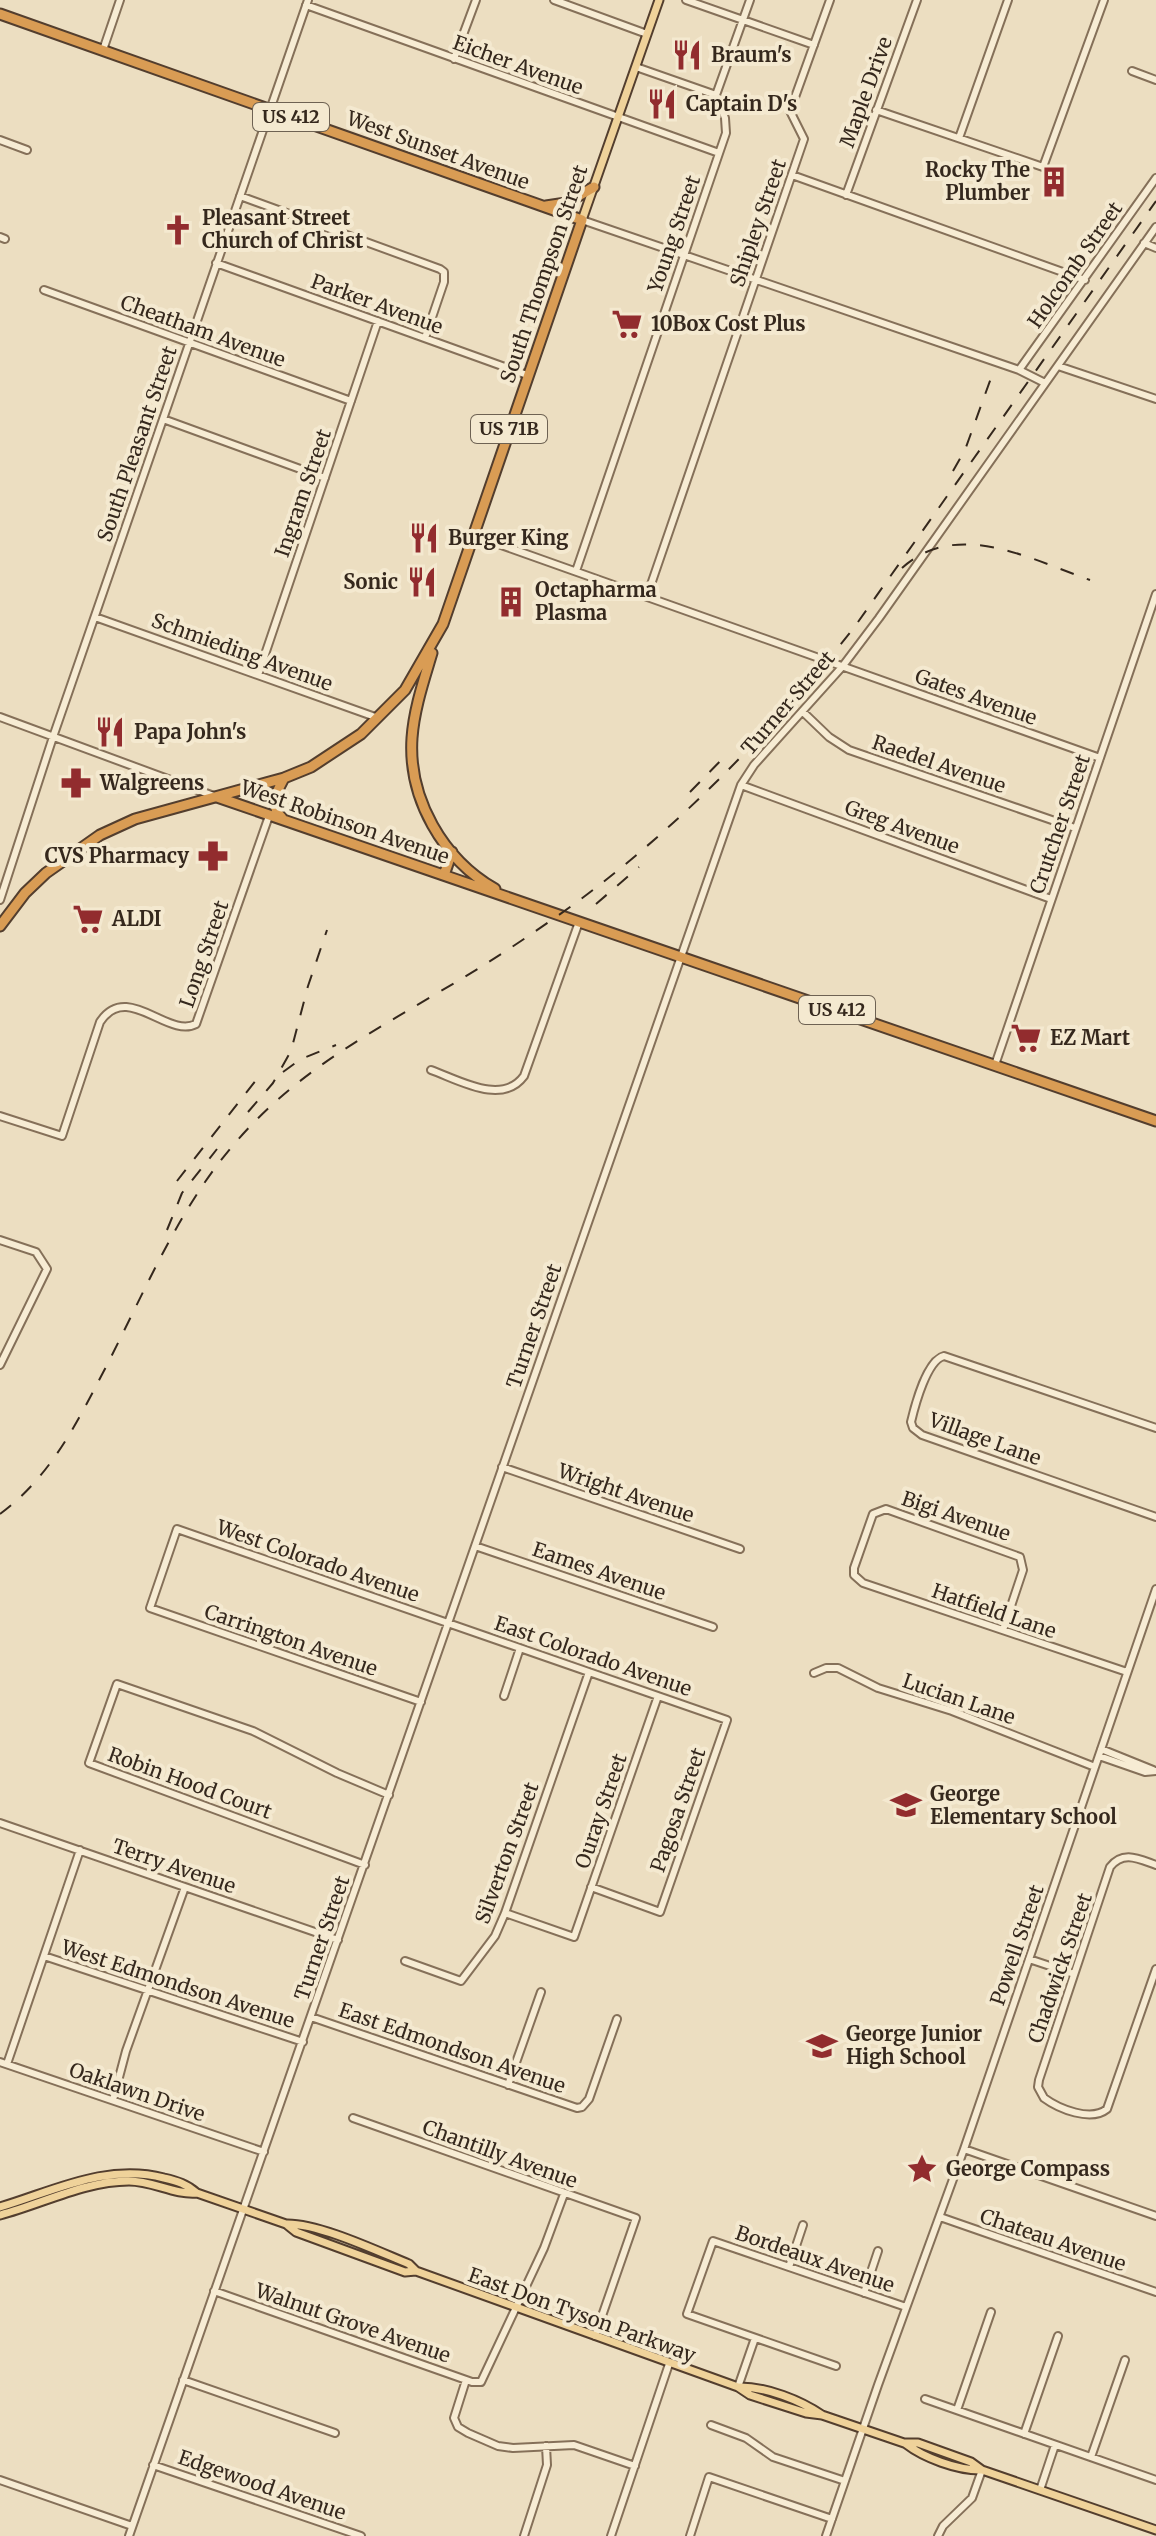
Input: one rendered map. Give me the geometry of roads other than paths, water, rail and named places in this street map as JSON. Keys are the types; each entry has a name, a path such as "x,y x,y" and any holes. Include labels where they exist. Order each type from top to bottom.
{"highway":[{"name":"West Sunset Avenue","path":"0,14 582,220"},
{"path":"543,206 566,203 594,187"},
{"name":"South Thompson Street","path":"0,926 25,893 46,873 100,835 135,819 284,778 311,767 341,749 405,690 436,638 582,220"},
{"name":"US 412","path":"436,638 417,706 412,752 417,787 430,820 454,855 468,871 512,899"},
{"path":"405,690 417,706"},
{"path":"284,778 275,795 274,805 281,817 292,824"},
{"name":"West Robinson Avenue","path":"217,797 680,956"},
{"path":"447,876 454,855"},
{"name":"US 412","path":"680,956 1156,1121"}],"main road":[{"name":"South Thompson Street","path":"582,220 659,0"},
{"path":"0,2207 94,2176 130,2172 167,2178 189,2185 197,2193"},
{"path":"0,2215 114,2182 148,2182 186,2194 197,2193"},
{"name":"East Don Tyson Parkway","path":"197,2193 286,2224 296,2232 405,2272 416,2271 738,2387 750,2395 822,2415 904,2443 915,2451 968,2470 982,2470 1156,2530"}],"street":[{"path":"103,50 120,0"},
{"path":"454,59 476,0"},
{"path":"554,0 647,34"},
{"path":"686,0 814,45"},
{"path":"636,67 716,95 750,0"},
{"name":"Shipley Street","path":"647,596 804,139 790,111 830,0"},
{"name":"Maple Drive","path":"846,195 917,0"},
{"path":"959,138 1008,0"},
{"path":"876,110 1043,167 1104,0"},
{"name":"Eicher Avenue","path":"307,2 454,59 719,153"},
{"name":"South Pleasant Street","path":"0,900 53,737 307,2"},
{"path":"1132,71 1156,80"},
{"name":"Young Street","path":"576,571 719,153 727,125 716,95"},
{"path":"0,140 27,150"},
{"path":"792,175 1085,280"},
{"name":"Holcomb Street","path":"1019,370 1156,178"},
{"path":"240,196 436,266 444,272 444,282 425,338"},
{"name":"West Sunset Avenue","path":"582,220 1019,370 1045,383"},
{"name":"Turner Street","path":"129,2536 741,785 754,765 842,667 1156,227"},
{"path":"1144,243 1156,248"},
{"name":"Parker Avenue","path":"216,263 527,375"},
{"name":"Cheatham Avenue","path":"44,290 351,401"},
{"name":"Ingram Street","path":"258,675 378,321"},
{"path":"1058,366 1156,399"},
{"path":"163,419 325,478"},
{"name":"Gates Avenue","path":"473,535 1100,758"},
{"name":"Crutcher Street","path":"995,1065 1156,594"},
{"name":"Schmieding Avenue","path":"95,617 378,718"},
{"name":"Raedel Avenue","path":"803,712 829,737 849,750 1075,828"},
{"name":"West Robinson Avenue","path":"0,717 217,797"},
{"name":"Greg Avenue","path":"741,785 1051,899"},
{"name":"Long Street","path":"0,1116 62,1136 106,1012 121,1007 140,1010 185,1027 196,1024 269,816"},
{"path":"431,1070 496,1091 517,1086 524,1076 579,922"},
{"path":"0,1240 36,1252 47,1269 0,1365"},
{"name":"Village Lane","path":"1156,1428 944,1356 939,1356 931,1364 911,1422 922,1435 1156,1517"},
{"name":"Wright Avenue","path":"502,1467 740,1549"},
{"name":"Bigi Avenue","path":"854,1575 855,1561 870,1518 877,1511 886,1509 1017,1554 1023,1561 1023,1570 1003,1630"},
{"name":"Carrington Avenue","path":"177,1529 150,1608 421,1702"},
{"name":"West Colorado Avenue","path":"177,1529 449,1623"},
{"name":"Eames Avenue","path":"475,1546 713,1627"},
{"name":"Hatfield Lane","path":"854,1575 863,1583 1127,1672"},
{"name":"Powell Street","path":"826,2536 964,2149 1156,1589"},
{"name":"East Colorado Avenue","path":"449,1623 727,1720"},
{"path":"504,1696 520,1648"},
{"name":"Lucian Lane","path":"814,1673 826,1668 838,1668 878,1688 952,1711 1095,1767"},
{"name":"Silverton Street","path":"405,1961 461,1981 495,1936 589,1672"},
{"name":"Robin Hood Court","path":"365,1865 89,1763 117,1684 253,1731 389,1795"},
{"name":"Ouray Street","path":"505,1913 574,1937 658,1696"},
{"name":"Pagosa Street","path":"591,1887 660,1912 727,1720"},
{"path":"1100,1752 1156,1771 1145,1772 1100,1752"},
{"name":"Terry Avenue","path":"0,1823 338,1940"},
{"path":"4,2063 80,1850"},
{"name":"Chadwick Street","path":"1156,1865 1134,1857 1120,1857 1110,1867 1039,2080 1040,2093 1049,2102 1087,2115 1102,2113 1111,2103 1156,1969"},
{"path":"113,2100 126,2051 185,1887"},
{"name":"West Edmondson Avenue","path":"44,1956 303,2042"},
{"path":"1029,1959 1074,1974"},
{"path":"508,2085 541,1992"},
{"name":"East Edmondson Avenue","path":"311,2017 571,2107 582,2107 589,2099 617,2019"},
{"name":"Oaklawn Drive","path":"4,2063 264,2152"},
{"name":"Chantilly Avenue","path":"353,2118 636,2218 595,2336"},
{"path":"964,2149 1156,2216"},
{"path":"515,2308 544,2248 564,2194"},
{"name":"Chateau Avenue","path":"940,2217 1156,2292"},
{"path":"789,2267 803,2225"},
{"name":"Bordeaux Avenue","path":"755,2338 687,2314 713,2241 906,2307"},
{"path":"864,2293 878,2251"},
{"name":"Walnut Grove Avenue","path":"214,2291 466,2380 481,2382 515,2308"},
{"path":"957,2410 991,2312"},
{"path":"1024,2434 1058,2336"},
{"path":"738,2387 755,2338 836,2366"},
{"path":"1091,2457 1125,2360"},
{"path":"611,2536 669,2364"},
{"path":"183,2380 335,2433"},
{"path":"466,2380 454,2418 458,2427 468,2433 498,2446 513,2448 574,2445 635,2466"},
{"path":"925,2399 1156,2480"},
{"path":"711,2425 746,2438 773,2457 845,2481"},
{"path":"1040,2490 1055,2445"},
{"path":"524,2536 547,2465 546,2446"},
{"name":"Edgewood Avenue","path":"153,2465 361,2536"},
{"path":"938,2536 943,2526 972,2498 982,2470"},
{"path":"690,2536 709,2477 832,2519"},
{"path":"0,2480 132,2526"}],"railway":[{"path":"0,1514 31,1487 67,1438 183,1216 218,1164 242,1136 291,1088 317,1068 496,958 598,886 715,784 786,708 853,629 1156,201"},
{"path":"953,471 965,450 991,378"},
{"path":"902,568 923,553 946,546 970,545 1020,554 1090,580"},
{"path":"690,792 729,752"},
{"path":"596,904 639,867"},
{"path":"248,1112 273,1083 291,1051 327,930"},
{"path":"283,1072 301,1059 336,1045"},
{"path":"177,1181 260,1075"},
{"path":"167,1230 182,1193 217,1149"}],"place":[{"name":"Braum's","path":"687,55"},
{"name":"Captain D's","path":"662,104"},
{"name":"Rocky The Plumber","path":"1054,182"},
{"name":"Pleasant Street Church of Christ","path":"178,230"},
{"name":"10Box Cost Plus","path":"627,324"},
{"name":"Burger King","path":"424,538"},
{"name":"Sonic","path":"422,582"},
{"name":"Octapharma Plasma","path":"511,602"},
{"name":"Papa John's","path":"110,732"},
{"name":"Walgreens","path":"76,783"},
{"name":"CVS Pharmacy","path":"213,856"},
{"name":"ALDI","path":"88,919"},
{"name":"EZ Mart","path":"1026,1038"},
{"name":"George Elementary School","path":"906,1805"},
{"name":"George Junior High School","path":"822,2046"},
{"name":"George Compass","path":"922,2169"}]}
